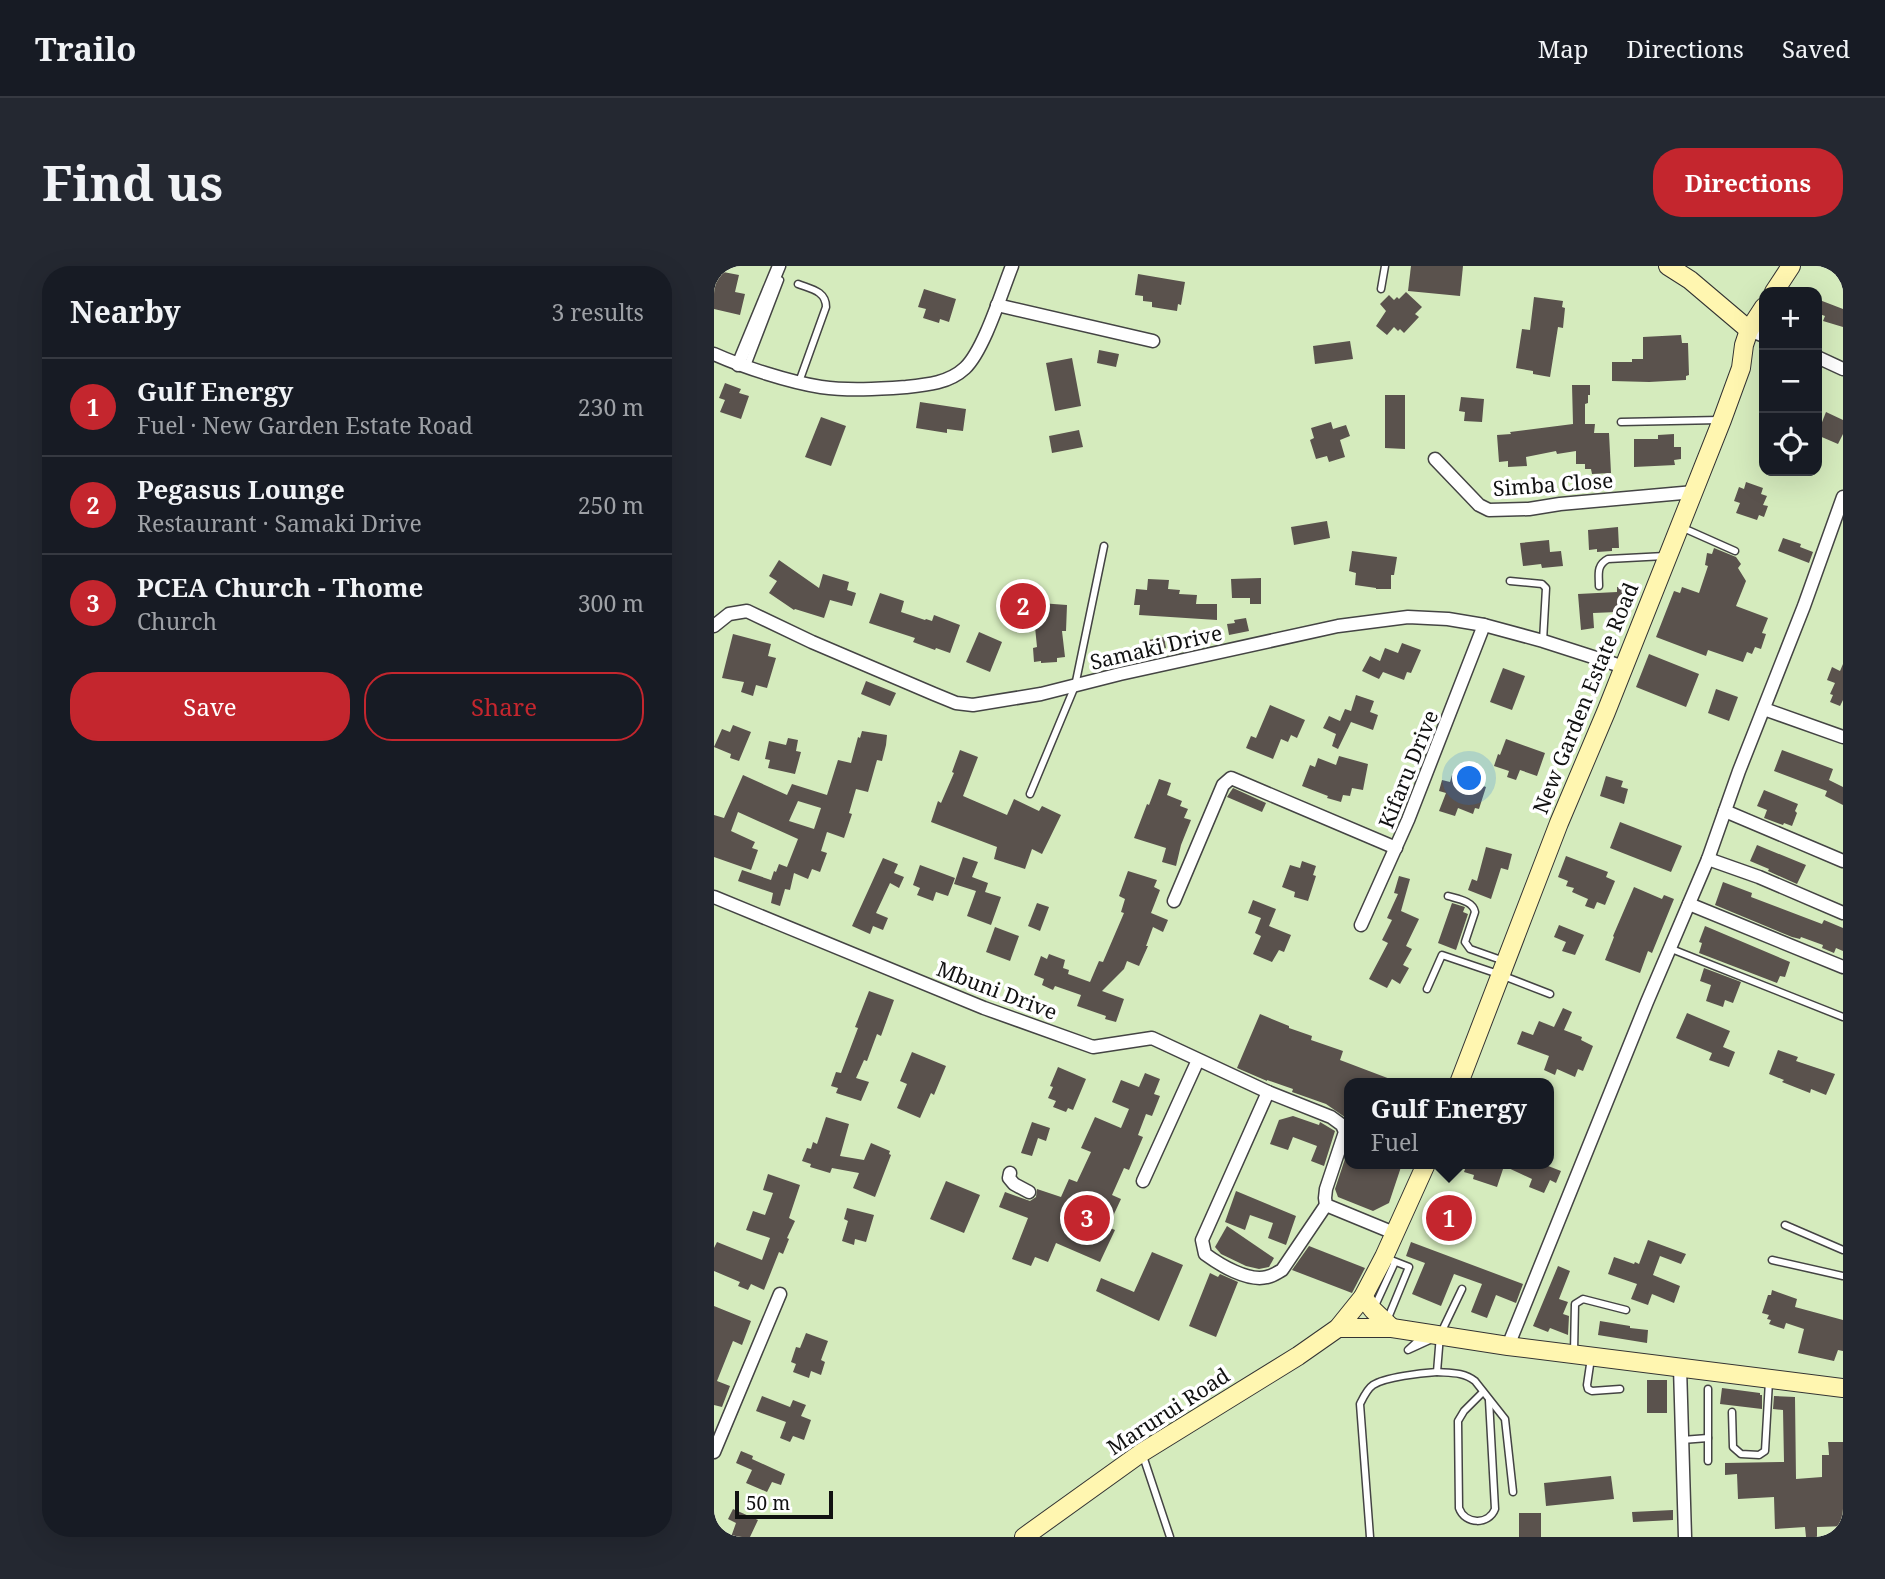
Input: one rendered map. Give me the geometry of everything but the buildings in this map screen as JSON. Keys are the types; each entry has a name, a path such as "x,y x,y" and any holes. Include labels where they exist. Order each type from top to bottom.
{"street":[{"path":"742,365 779,266"},
{"path":"714,354 742,365 820,387 856,390 925,385 946,380 968,365 978,349 1012,266"},
{"path":"1668,266 1757,333"},
{"path":"1777,287 1791,266"},
{"path":"997,305 1153,341"},
{"name":"New Garden Estate Road","path":"1461,1078 1559,823 1722,420 1741,368 1744,345 1757,333"},
{"path":"1822,360 1843,369"},
{"name":"Simba Close","path":"1435,459 1479,505 1489,510 1530,509 1694,492"},
{"path":"1508,1346 1708,859 1843,497"},
{"name":"Samaki Drive","path":"714,626 729,614 747,611 812,642 956,703 967,705 1004,701 1338,626 1408,617 1448,619 1484,625 1624,667"},
{"name":"Kifaru Drive","path":"1361,925 1454,707 1484,625"},
{"path":"1765,709 1843,737"},
{"path":"1174,901 1223,785 1231,778 1396,848"},
{"path":"1725,811 1843,861"},
{"path":"1708,859 1759,877 1843,913"},
{"name":"Mbuni Drive","path":"714,897 984,1008 1093,1047 1152,1038 1268,1092 1331,1117 1344,1130"},
{"path":"1689,904 1843,967"},
{"path":"1143,1181 1198,1060"},
{"path":"1268,1092 1202,1240 1205,1254 1233,1271 1261,1278 1271,1276 1282,1270 1326,1205 1394,1233"},
{"name":"Mbuni Drive","path":"1326,1205 1326,1189 1344,1135"},
{"path":"1380,1317 1394,1233 1424,1169"},
{"path":"1010,1173 1009,1178 1014,1184 1029,1192"},
{"path":"714,1452 780,1294"},
{"path":"1338,1328 1380,1317"},
{"path":"1338,1328 1380,1317 1440,1335 1508,1346 1843,1388"},
{"name":"Marurui Road","path":"1024,1537 1141,1453 1298,1356 1338,1328"},
{"path":"1680,1367 1685,1537"}],"lane":[{"path":"742,365 785,266"},
{"path":"1381,289 1385,266"},
{"path":"798,284 822,294 826,299 826,307 799,382"},
{"path":"1621,422 1722,420"},
{"path":"1679,527 1735,551"},
{"path":"1030,794 1074,686 1104,546"},
{"path":"1599,586 1598,569 1608,559 1668,555"},
{"path":"1510,582 1537,583 1546,588 1543,641"},
{"path":"1448,896 1471,904 1474,908 1465,942 1467,946 1550,994"},
{"path":"1670,948 1843,1017"},
{"path":"1427,989 1442,955 1504,968"},
{"path":"1785,1225 1843,1250"},
{"path":"1380,1317 1409,1267 1389,1259"},
{"path":"1772,1261 1843,1276"},
{"path":"1437,1372 1440,1335 1462,1289"},
{"path":"1620,1389 1588,1389 1575,1304 1583,1298 1626,1310"},
{"path":"1370,1537 1360,1404 1374,1384 1415,1373 1437,1372 1470,1377 1505,1419 1513,1492"},
{"path":"1732,1412 1732,1447 1741,1454 1759,1455 1765,1451 1769,1379"},
{"path":"1708,1389 1708,1461"},
{"path":"1483,1392 1464,1411 1458,1422 1459,1508 1463,1517 1469,1520 1489,1518 1493,1516 1495,1509 1489,1399"},
{"path":"1682,1440 1708,1438"},
{"path":"1141,1453 1170,1537"}],"green space":[{"path":"714,266 1843,266 1843,1537 714,1537"}],"place":[{"name":"Pegasus Lounge","path":"1023,606"},
{"name":"PCEA Church - Thome","path":"1087,1218"},
{"name":"Gulf Energy","path":"1449,1218"}]}
